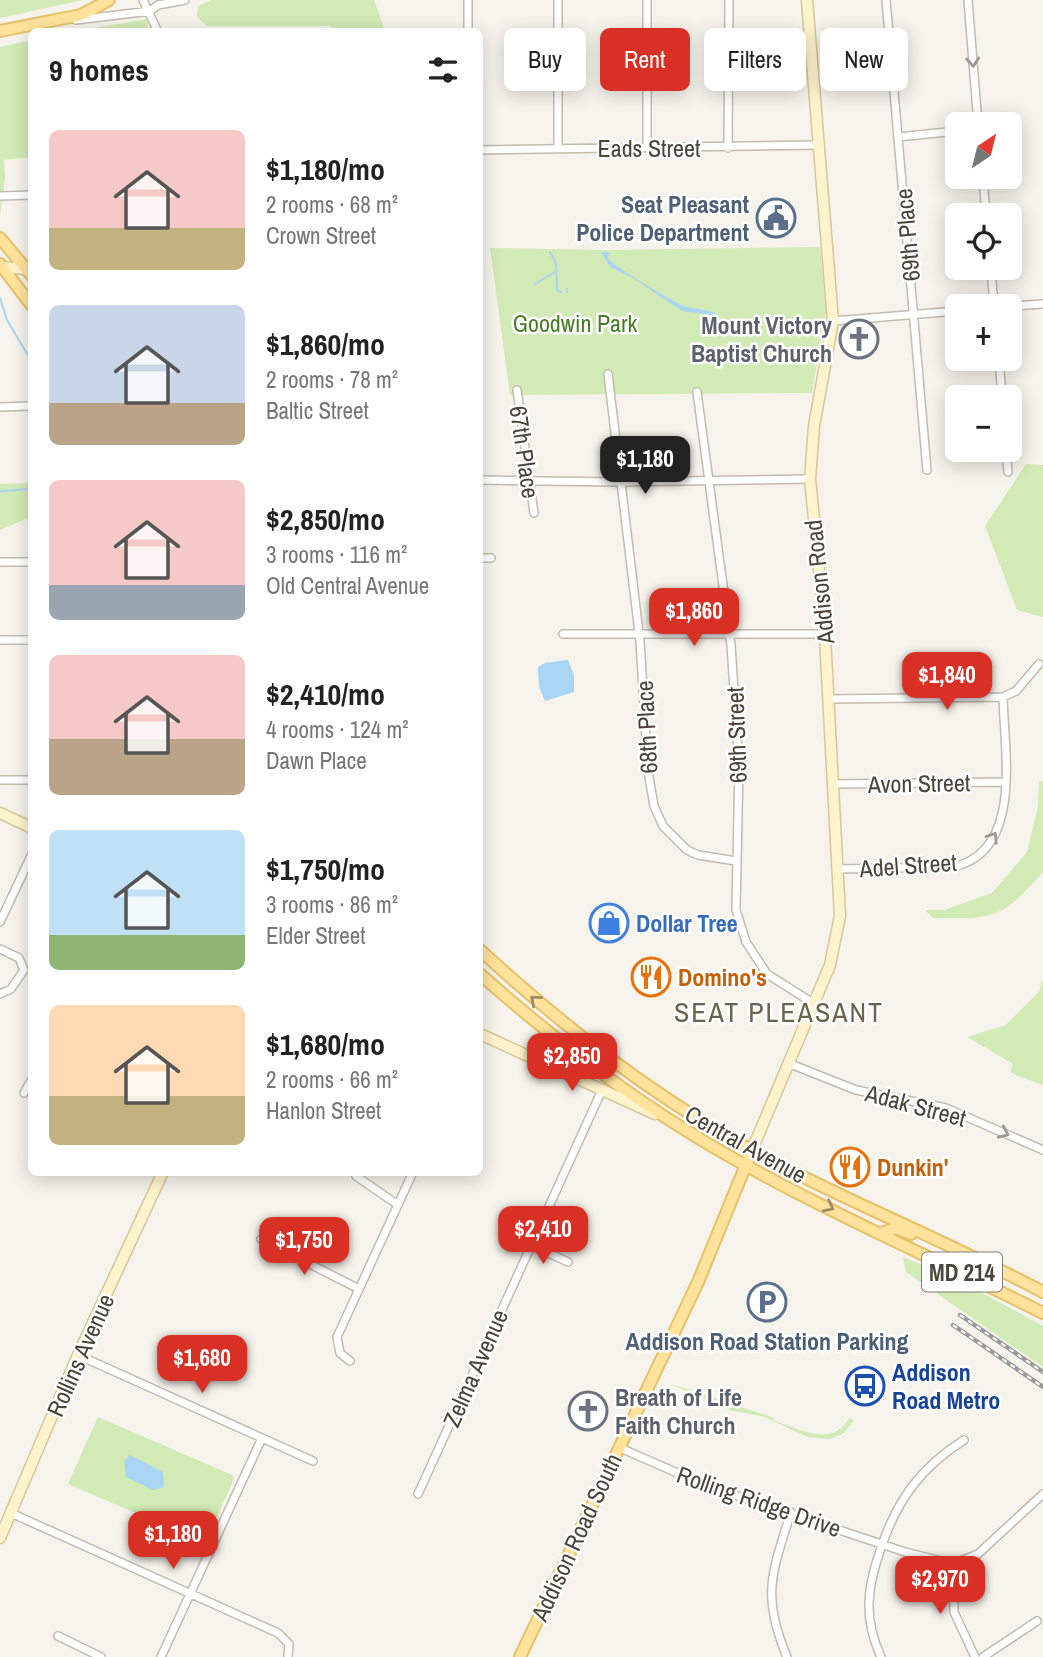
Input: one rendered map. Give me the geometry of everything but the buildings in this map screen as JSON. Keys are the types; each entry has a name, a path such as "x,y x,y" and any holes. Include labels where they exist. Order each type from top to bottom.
{"main road":[{"path":"0,31 82,15 109,0"},
{"name":"Addison Road","path":"752,1150 830,965 838,933 838,869 825,634 810,479 814,426 833,321 807,0"},
{"path":"0,238 28,269"},
{"path":"1,266 28,271"},
{"path":"1,266 28,301"},
{"path":"0,813 28,826"},
{"name":"Central Avenue","path":"484,954 555,1018 617,1065 752,1150 1043,1292"},
{"name":"Central Avenue","path":"483,975 570,1051 671,1121 746,1166 1043,1313"},
{"path":"483,1035 671,1121"},
{"name":"Addison Road South","path":"520,1657 698,1282 752,1150"},
{"name":"Rollins Avenue","path":"0,1538 78,1354 161,1176"},
{"path":"882,1233 895,1228 920,1238 943,1241"}],"street":[{"path":"142,0 150,10 157,28"},
{"path":"155,2 185,0"},
{"path":"468,0 468,28"},
{"path":"558,0 558,148"},
{"path":"647,0 647,148"},
{"path":"728,148 729,0"},
{"name":"69th Place","path":"886,0 927,470"},
{"path":"968,0 977,112"},
{"path":"150,10 155,2"},
{"path":"155,2 158,28"},
{"path":"54,22 150,10"},
{"path":"898,137 945,132"},
{"name":"Eads Street","path":"483,150 818,145"},
{"path":"0,196 28,195"},
{"path":"1022,305 1043,304"},
{"path":"833,321 945,312"},
{"name":"68th Place","path":"608,374 639,633 648,771 657,816 670,835 687,850 698,855 736,861"},
{"name":"67th Place","path":"517,390 534,513"},
{"name":"69th Street","path":"697,392 730,634 738,742 736,910 752,954 774,980 813,1003"},
{"path":"0,407 28,406"},
{"path":"1007,462 1008,472"},
{"path":"483,480 619,482 810,479"},
{"path":"483,558 491,558"},
{"path":"0,562 28,562"},
{"path":"563,634 825,634"},
{"path":"0,640 28,640"},
{"path":"828,699 1003,697 1016,691 1039,664"},
{"name":"Adel Street","path":"838,869 946,868 970,861 996,834 1003,813 1005,782 1003,697"},
{"path":"0,780 28,780"},
{"name":"Avon Street","path":"833,784 1005,782"},
{"path":"0,922 28,862"},
{"path":"0,950 19,958 24,970 11,989 0,994"},
{"name":"Adak Street","path":"788,1063 856,1090 918,1101 958,1113 1043,1150"},
{"path":"24,1093 28,1086"},
{"name":"Zelma Avenue","path":"418,1494 602,1090"},
{"path":"356,1176 398,1205"},
{"path":"350,1361 340,1353 337,1341 411,1176"},
{"path":"261,1240 359,1289"},
{"path":"531,1245 568,1262"},
{"path":"78,1354 313,1461"},
{"path":"160,1657 262,1438"},
{"path":"881,1657 870,1632 867,1608 869,1583 890,1521 912,1483 938,1457 964,1440"},
{"name":"Rolling Ridge Drive","path":"618,1447 705,1485 882,1544 953,1564"},
{"path":"975,1657 954,1612 953,1564 978,1554 1043,1494"},
{"path":"787,1657 772,1616 770,1581 790,1512"},
{"path":"11,1513 278,1633 289,1644 288,1657"},
{"path":"983,1657 1037,1621"},
{"path":"58,1636 101,1657"}],"green space":[{"path":"0,0 83,0 0,18"},
{"path":"212,0 374,0 384,28 207,26 197,17 198,6"},
{"path":"147,19 148,28 94,28"},
{"path":"28,41 28,157 4,160 5,178 0,215 0,47"},
{"name":"Goodwin Park","path":"820,247 826,312 812,393 510,395 490,248 608,250"},
{"path":"1026,464 1043,465 1043,617 1017,610 985,526"},
{"path":"28,483 28,518 0,530 0,484"},
{"path":"1043,781 1043,872 1017,899 996,913 971,918 933,918 925,910 944,910 992,893 1027,852 1038,807 1039,782"},
{"path":"1043,979 1043,1085 1011,1073 1012,1063 967,1037 1006,1025 1039,992"},
{"path":"903,1257 940,1270 1043,1326 1043,1367 906,1272"},
{"path":"668,1383 815,1434 834,1432 849,1418 854,1420 844,1433 830,1439 807,1437 765,1417 730,1410"},
{"path":"98,1417 232,1475 234,1479 205,1543 68,1484"}],"water":[{"path":"601,252 609,252 608,258 619,268 677,303 720,316 682,311 633,278 610,267"},
{"path":"568,660 574,675 574,692 545,701 539,687 538,667 545,663"},
{"path":"130,1455 163,1472 164,1487 153,1490 126,1477 124,1461"}],"waterway":[{"path":"550,252 556,263 557,290 561,292"},
{"path":"535,284 555,272"},
{"path":"0,298 7,320 28,355"},
{"path":"0,491 28,489"}],"railway":[{"path":"960,1315 1043,1372"},
{"path":"953,1325 1043,1387"}],"place":[{"name":"Seat Pleasant Police Department","path":"776,218"},
{"name":"Mount Victory Baptist Church","path":"859,339"},
{"name":"Dollar Tree","path":"609,923"},
{"name":"Domino's","path":"651,977"},
{"name":"Dunkin'","path":"850,1167"},
{"name":"Addison Road Station Parking","path":"767,1302"},
{"name":"Addison Road Metro","path":"865,1386"},
{"name":"Breath of Life Faith Church","path":"588,1411"}],"district":[{"name":"SEAT PLEASANT","path":"779,1012"}]}
